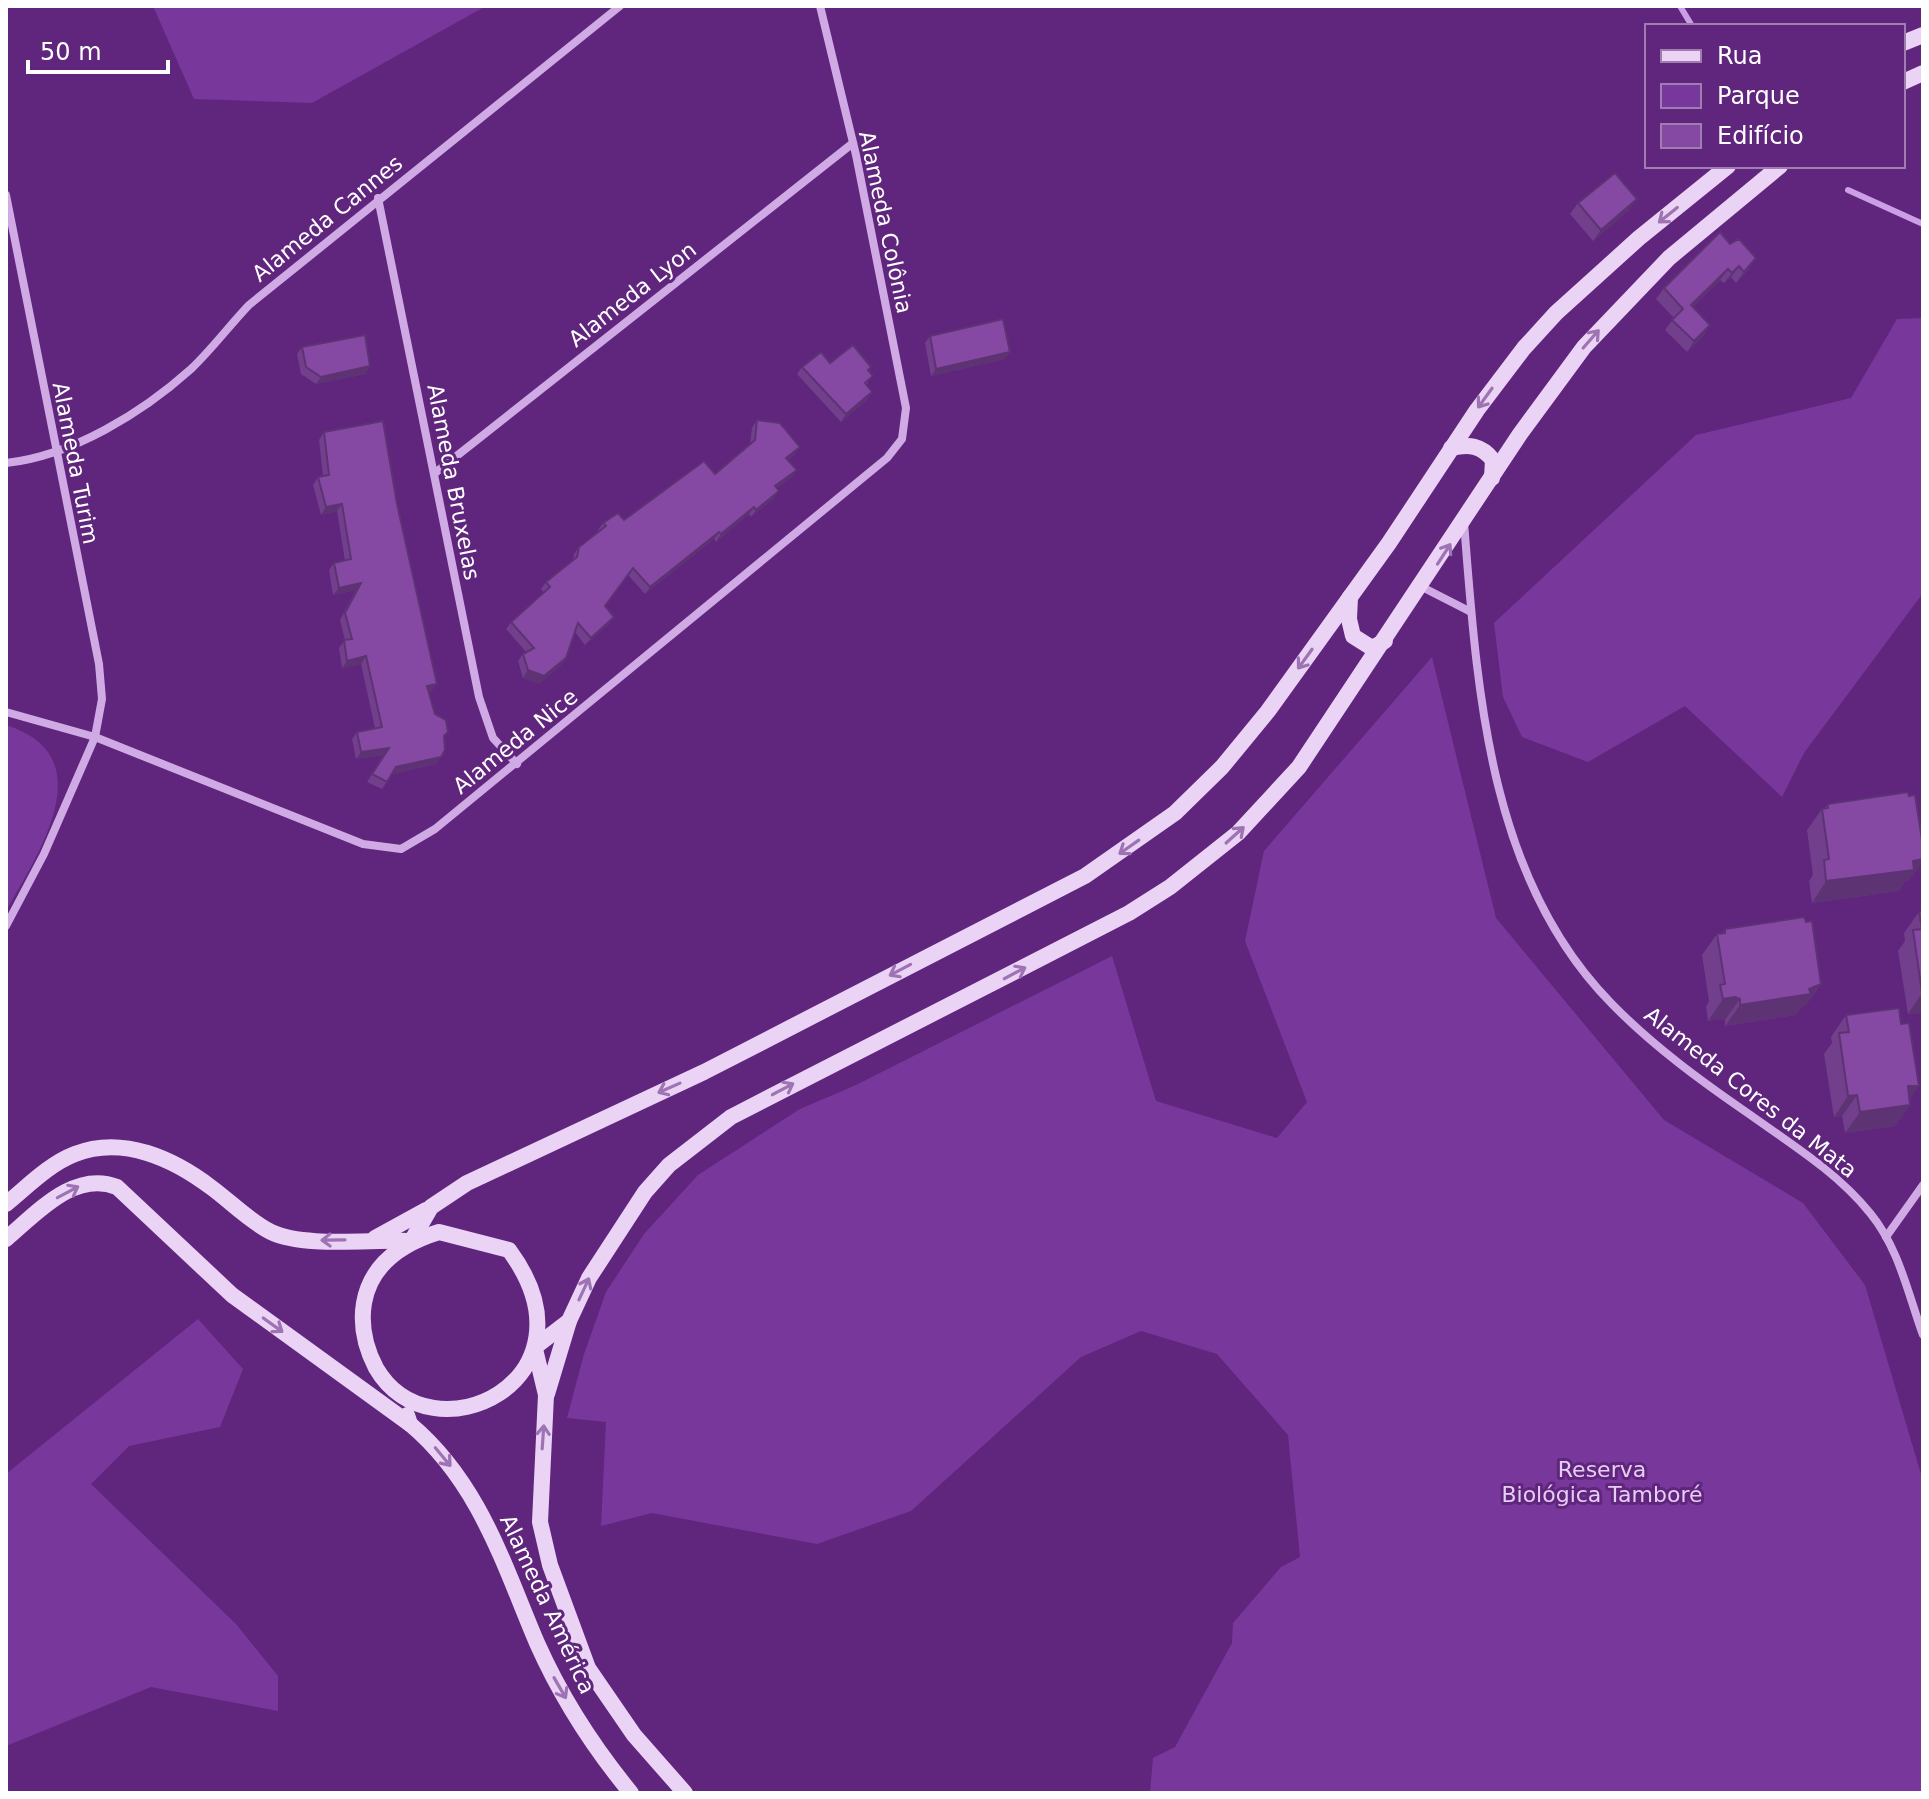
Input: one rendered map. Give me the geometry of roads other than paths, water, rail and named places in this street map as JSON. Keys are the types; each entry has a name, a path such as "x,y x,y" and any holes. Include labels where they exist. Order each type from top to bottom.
{"main road":[{"path":"375,1238 467,1183 704,1072 1085,876 1175,813 1230,758 1351,595 1499,378 1556,313 1639,238 1726,168"},
{"name":"Alameda América","path":"685,1793 634,1735 588,1668 550,1565 540,1522 546,1395 569,1321 589,1278 619,1228 669,1165 731,1117 1129,913 1170,887 1238,833 1299,767 1584,347 1640,285 1778,168"},
{"path":"1451,448 1473,445 1490,455 1495,468 1492,479"},
{"path":"1351,595 1349,619 1353,636 1372,648 1385,641"},
{"path":"6,1204 53,1166 75,1154 100,1147 131,1148 165,1159 189,1172 271,1232 298,1240 375,1238 412,1241"},
{"path":"6,1239 67,1191 98,1182 117,1187 232,1295 410,1424"},
{"path":"412,1241 431,1207"},
{"path":"367,1390 400,1394 430,1407 463,1409 494,1398 519,1377 535,1348 540,1319 534,1290 509,1250 439,1232 412,1241 389,1256 373,1277 364,1301 362,1327 368,1353 381,1376 400,1394"},
{"path":"535,1348 569,1321"},
{"name":"Alameda América","path":"535,1348 546,1395"},
{"name":"Alameda América","path":"400,1394 410,1424 439,1452 473,1501 504,1555 555,1680 598,1752 631,1793"}],"street":[{"name":"Alameda Cannes","path":"56,454 169,388 209,350 249,305 620,6"},
{"name":"Alameda Colônia","path":"820,6 853,143 906,408 905,432 899,445"},
{"name":"Alameda Lyon","path":"435,473 853,143"},
{"name":"Alameda Bruxelas","path":"378,198 482,708 498,746 517,764"},
{"name":"Alameda Turim","path":"6,926 44,854 95,737 102,699 99,664 7,200"},
{"name":"Alameda Nice","path":"6,712 95,737 363,844 389,850 413,843 517,764 899,445"},
{"path":"6,463 56,454"},
{"name":"Alameda Cores da Mata","path":"1464,522 1471,612 1500,793 1523,869 1556,930 1610,1002 1694,1076 1836,1178 1872,1214 1904,1276 1923,1335"},
{"path":"1422,587 1471,612"},
{"path":"1886,1237 1923,1185"}],"waterway":[{"path":"1680,6 1691,24"},
{"path":"1848,190 1923,224"}],"park label":[{"name":"Reserva Biológica Tamboré","path":"1602,1482"}]}
